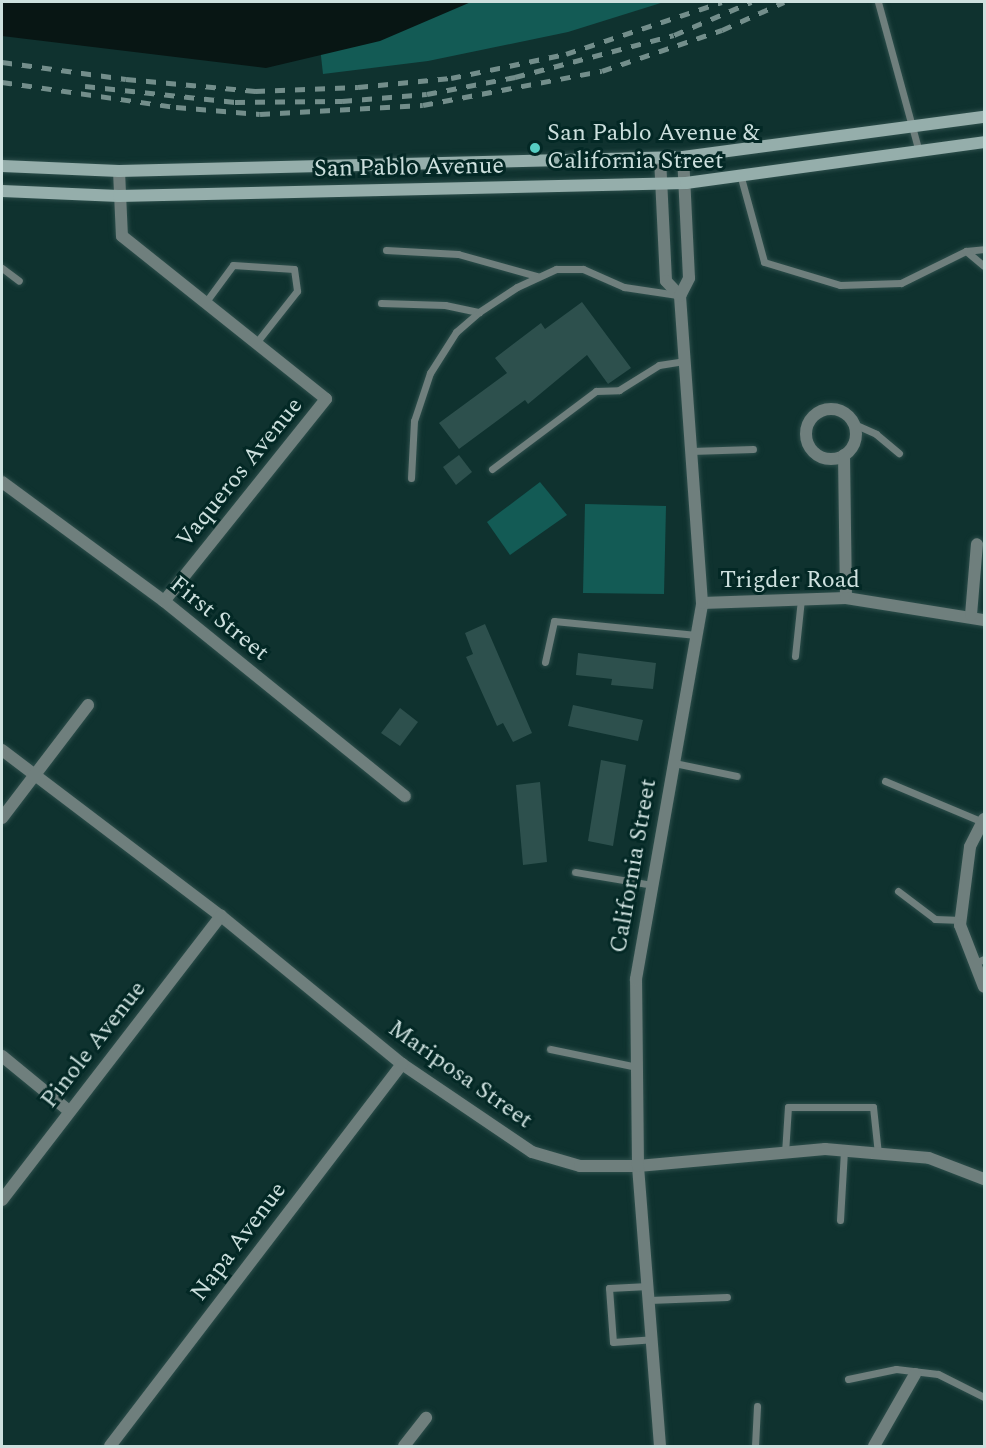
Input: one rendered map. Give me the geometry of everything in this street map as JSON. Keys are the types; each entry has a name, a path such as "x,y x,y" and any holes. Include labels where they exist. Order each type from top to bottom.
{"main road":[{"name":"San Pablo Avenue","path":"2,166 119,171 683,158 984,117"},
{"name":"San Pablo Avenue","path":"2,191 119,196 686,183 984,142"}],"street":[{"name":"California Street","path":"660,158 666,281 680,296"},
{"name":"California Street","path":"660,1446 638,1166 636,979 702,603 680,296 689,278 683,158"},
{"path":"119,171 122,236 256,343"},
{"name":"Vaqueros Avenue","path":"164,601 326,399 256,343"},
{"path":"835,409 854,424 855,442 844,455 828,459 813,453 806,439 808,423 818,411 835,409"},
{"path":"844,455 846,598"},
{"name":"First Street","path":"2,482 164,601 405,796"},
{"path":"971,615 977,544"},
{"name":"Trigder Road","path":"702,603 846,598 971,615 984,620"},
{"path":"2,819 88,705"},
{"name":"Mariposa Street","path":"2,750 221,916 402,1064 532,1152 580,1166 638,1166 786,1153 844,1151 928,1158 984,1176"},
{"path":"984,821 970,847 961,920 980,961 984,987"},
{"name":"Pinole Avenue","path":"2,1200 221,916"},
{"path":"2,1056 69,1111"},
{"name":"Napa Avenue","path":"110,1446 402,1064"},
{"path":"874,1446 915,1374"},
{"path":"404,1446 426,1418"}],"lane":[{"path":"878,2 919,152"},
{"path":"740,174 764,262 840,285 901,283 966,251 984,249"},
{"path":"386,250 458,254 537,276"},
{"path":"966,251 984,266"},
{"path":"205,303 233,265 294,269 297,291 256,343"},
{"path":"2,268 19,281"},
{"path":"411,478 414,421 430,373 452,338 479,312 537,276 556,269 583,269 624,287 680,296"},
{"path":"381,303 445,305 479,312"},
{"path":"492,469 596,391 619,390 659,364 684,361"},
{"path":"854,424 876,434 899,453"},
{"path":"691,451 753,448"},
{"path":"795,656 801,599"},
{"path":"545,662 554,621 696,635"},
{"path":"674,763 737,776"},
{"path":"885,781 984,821"},
{"path":"575,872 653,885"},
{"path":"898,891 935,919 961,920"},
{"path":"550,1049 637,1067"},
{"path":"786,1153 788,1107 873,1107 878,1154"},
{"path":"840,1220 844,1151"},
{"path":"648,1286 609,1288 613,1342 652,1339"},
{"path":"649,1300 727,1297"},
{"path":"848,1379 896,1370 915,1374 938,1374 984,1397"},
{"path":"755,1446 758,1406"}],"shaded area":[{"path":"2,2 471,2 380,41 266,68 2,36"},
{"path":"315,2 664,2 568,32 428,61 323,74"},
{"path":"540,482 567,515 510,555 487,522"},
{"path":"585,504 666,506 664,594 583,593"}],"building":[{"path":"582,302 631,368 608,384 587,355 528,404 525,400 459,449 439,423 507,373 495,358 541,323 545,329"},
{"path":"459,455 472,472 456,485 443,467"},
{"path":"485,624 532,733 513,742 503,723 497,726 466,657 473,654 465,633"},
{"path":"578,653 656,663 653,689 611,685 612,679 576,675"},
{"path":"573,705 643,720 638,741 568,726"},
{"path":"400,708 418,722 400,746 381,733"},
{"path":"601,760 626,765 613,846 588,841"},
{"path":"540,782 547,862 523,865 516,785"}],"railway":[{"path":"2,62 126,79 255,91 358,87 451,78 566,54 722,2"},
{"path":"85,86 235,102 342,101 427,94 515,77 674,35 751,2"},
{"path":"2,82 176,107 260,114 423,105 602,71 722,30 784,2"}],"place":[{"name":"San Pablo Avenue & California Street","path":"535,148"}]}
